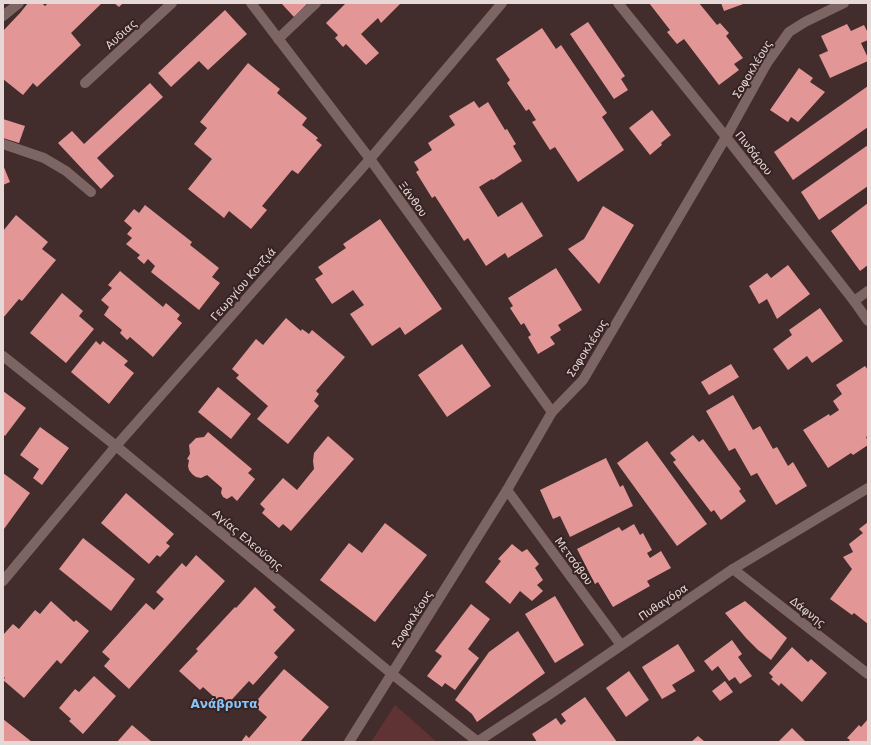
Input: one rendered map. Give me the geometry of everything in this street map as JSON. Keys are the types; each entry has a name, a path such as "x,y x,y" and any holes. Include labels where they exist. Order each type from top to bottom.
{"street":[{"path":"3,16 19,3"},
{"name":"Αυδιας","path":"85,83 172,3"},
{"name":"Ξάνθου","path":"251,3 370,159 552,412"},
{"path":"278,39 316,3"},
{"name":"Γεωργίου Κοτζιά","path":"3,581 116,446 370,159 502,3"},
{"name":"Πινδάρου","path":"618,3 726,137 868,321"},
{"name":"Σοφοκλέους","path":"349,742 507,490 552,412 583,380 726,137 767,64 789,32 805,22 844,3"},
{"path":"3,144 44,158 66,171 91,192"},
{"path":"854,301 868,291"},
{"name":"Αγίας Ελεούσης","path":"3,356 116,446 392,674 477,742"},
{"name":"Πυθαγόρα","path":"477,742 733,569 868,488"},
{"name":"Μετσόβου","path":"507,490 621,645"},
{"name":"Δάφνης","path":"733,569 868,674"}],"shaded area":[{"path":"395,705 437,742 371,742"}],"building":[{"path":"28,3 42,3 45,6 48,3 101,4 71,33 81,45 37,87 33,83 23,95 3,79 3,31"},
{"path":"114,3 123,3 119,7"},
{"path":"281,3 308,3 294,17"},
{"path":"346,3 401,3 381,23 378,18 361,34 379,53 366,65 346,44 343,47 335,38 338,35 326,23"},
{"path":"649,3 699,3 717,25 720,23 729,33 726,36 743,58 734,64 739,70 719,85 684,39 677,44 667,32 670,30"},
{"path":"721,3 746,3 724,11"},
{"path":"225,10 247,34 208,70 199,61 171,87 158,73"},
{"path":"588,22 625,76 621,79 628,90 614,99 570,34"},
{"path":"847,24 851,31 864,25 868,33 868,40 861,43 868,61 830,78 819,55 828,51 821,36"},
{"path":"542,28 556,49 561,45 607,113 602,117 624,150 578,182 555,147 550,150 532,122 536,120 529,109 526,111 507,83 510,80 496,59"},
{"path":"248,63 280,89 277,93 307,118 302,125 318,138 316,140 322,145 298,174 292,170 262,206 267,210 251,229 229,211 224,218 188,189 212,159 194,144 207,128 200,122"},
{"path":"799,68 813,78 810,82 825,92 798,122 791,117 788,122 770,110"},
{"path":"150,83 163,97 97,158 114,176 101,189 58,143 72,131 84,144"},
{"path":"868,86 868,127 793,180 774,152"},
{"path":"474,101 479,108 488,102 505,130 507,129 516,144 513,146 522,161 493,180 492,179 479,187 498,217 522,202 543,236 508,258 505,253 486,266 468,238 464,241 435,196 432,198 416,172 419,170 414,162 432,150 428,143 455,125 449,116"},
{"path":"652,110 671,135 650,155 629,128"},
{"path":"3,119 25,126 19,143 3,138"},
{"path":"868,145 868,186 819,220 801,192"},
{"path":"3,165 10,182 3,185"},
{"path":"868,203 868,265 860,271 831,231"},
{"path":"145,205 192,242 190,245 219,268 212,277 220,283 199,310 151,272 155,266 148,259 144,264 137,258 140,255 126,244 132,238 127,234 132,228 124,221 134,209 139,213"},
{"path":"603,206 634,225 599,284 568,249 584,239"},
{"path":"16,215 48,242 42,249 56,260 22,301 19,299 3,318 3,231"},
{"path":"380,219 442,309 405,335 400,327 372,346 350,314 364,305 353,290 332,304 315,279 323,274 318,267 346,248 343,244"},
{"path":"788,265 810,294 777,319 767,299 759,304 749,286 767,273 771,278"},
{"path":"556,268 582,310 558,325 561,330 550,337 555,344 538,354 528,337 531,335 524,323 521,325 510,308 513,306 508,298"},
{"path":"120,271 163,307 166,303 180,315 177,319 182,323 153,357 130,337 127,340 120,333 122,330 104,315 109,307 101,300 112,288 108,285"},
{"path":"62,293 83,311 79,316 94,329 66,363 30,333"},
{"path":"820,308 843,341 812,363 807,356 788,370 773,349 792,335 789,330"},
{"path":"286,318 301,331 302,329 309,334 312,330 345,357 316,391 319,394 314,401 319,406 288,444 257,419 268,406 236,378 239,375 232,369 256,339 263,345"},
{"path":"96,341 100,345 103,341 128,361 124,365 134,373 109,404 71,372"},
{"path":"462,344 491,386 447,417 418,375"},
{"path":"731,364 739,377 709,395 701,382"},
{"path":"865,366 868,370 868,436 866,437 868,445 853,455 851,453 828,468 803,430 829,414 830,416 839,410 833,401 842,394 836,385"},
{"path":"218,387 251,414 231,439 198,412"},
{"path":"3,391 26,408 5,436 3,434"},
{"path":"733,395 753,430 760,426 773,449 777,447 788,466 793,462 807,486 776,505 757,473 751,476 735,448 729,451 706,411"},
{"path":"40,427 69,448 42,485 33,478 39,469 20,455"},
{"path":"208,432 252,469 248,473 255,479 237,501 232,496 227,499 223,497 221,493 222,488 207,475 201,478 196,477 189,470 189,460 187,459 190,454 189,445 196,438 204,437"},
{"path":"693,435 699,442 703,439 741,489 739,491 746,501 721,520 714,510 711,512 673,462 676,460 670,453"},
{"path":"328,436 354,459 291,531 283,524 279,528 262,513 265,509 260,504 283,478 297,490 314,469 314,453"},
{"path":"647,441 707,524 677,546 617,463"},
{"path":"606,458 620,487 623,485 633,506 570,537 560,516 553,519 540,490"},
{"path":"3,473 30,493 4,529 3,528"},
{"path":"126,493 174,534 166,543 170,546 160,557 157,555 149,564 101,523"},
{"path":"868,522 868,624 854,613 852,615 830,599 852,569 843,557 853,552 849,544 863,533 859,529"},
{"path":"385,523 427,555 375,622 320,580 349,543 362,553"},
{"path":"634,524 640,535 643,533 652,550 647,553 650,558 661,551 671,568 647,581 650,586 613,607 598,582 595,584 577,549 619,527 622,531"},
{"path":"83,538 135,579 111,611 59,569"},
{"path":"512,544 522,552 527,549 539,564 535,568 543,580 537,585 543,591 532,601 520,591 510,604 485,582 501,561 498,559"},
{"path":"196,555 225,581 129,689 104,666 110,659 102,652 146,603 154,610 164,599 156,592 182,563 186,567"},
{"path":"255,587 276,607 273,610 295,630 274,653 278,657 253,685 249,681 225,707 203,687 200,690 179,671 198,651 196,649"},
{"path":"555,596 584,645 555,663 525,614"},
{"path":"51,601 74,622 76,620 89,631 61,664 57,660 24,698 3,680 5,678 3,676 3,635 13,624 19,629 35,610 40,614"},
{"path":"745,601 787,638 771,660 746,638 725,613"},
{"path":"471,604 490,619 468,649 479,658 455,690 445,683 442,687 427,676 442,656 435,651"},
{"path":"518,631 545,673 477,722 472,714 455,700 489,652"},
{"path":"732,640 742,654 738,657 752,676 740,684 735,677 729,681 718,666 712,671 704,661"},
{"path":"678,644 695,671 672,685 676,691 662,699 642,667"},
{"path":"792,647 808,662 811,659 827,673 802,702 781,683 779,686 771,679 773,677 769,673"},
{"path":"284,669 329,707 300,742 241,742 246,735 249,738 267,717 253,705"},
{"path":"629,671 649,700 626,717 606,688"},
{"path":"94,676 116,696 83,734 69,721 71,719 59,708 75,689 79,692"},
{"path":"725,681 733,692 720,701 712,691"},
{"path":"585,697 617,742 537,742 532,734 556,718 561,725 566,721 561,714"},
{"path":"3,719 32,742 3,742"},
{"path":"868,719 868,742 848,742 850,740 847,738 859,725 861,727"},
{"path":"132,725 152,742 117,742"},
{"path":"792,728 806,742 778,742"},
{"path":"698,736 705,742 691,742"}],"district":[{"name":"Ανάβρυτα","path":"224,704"}]}
